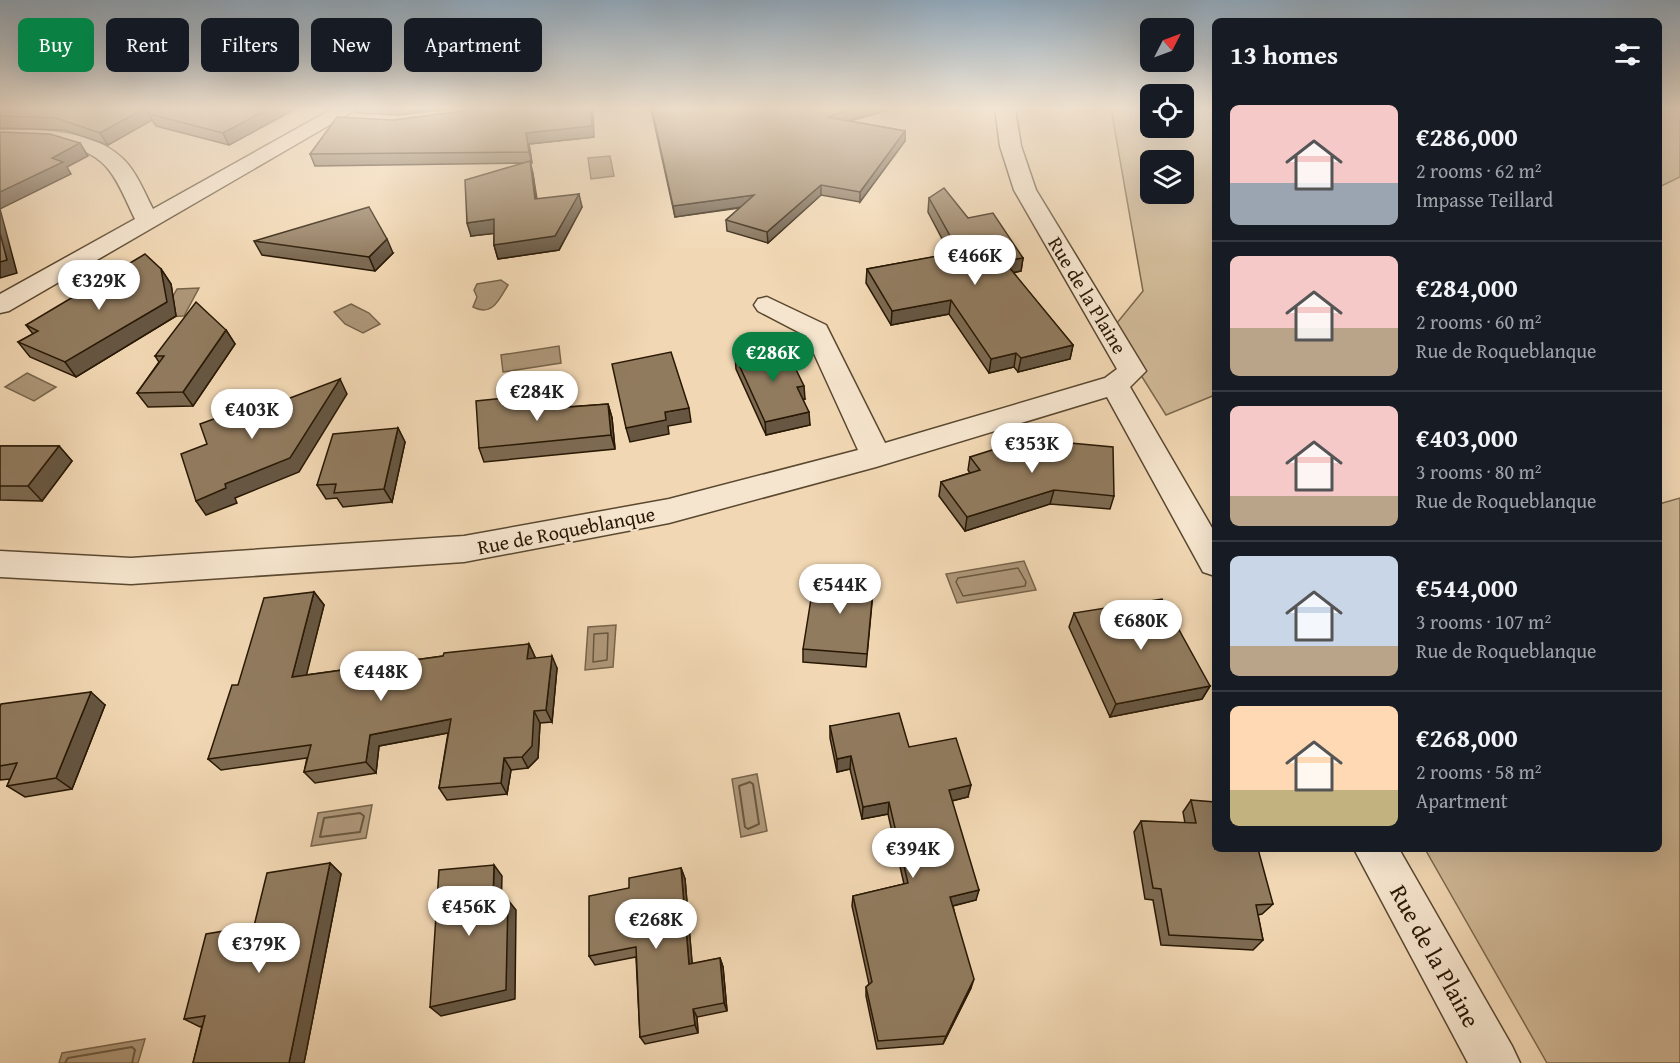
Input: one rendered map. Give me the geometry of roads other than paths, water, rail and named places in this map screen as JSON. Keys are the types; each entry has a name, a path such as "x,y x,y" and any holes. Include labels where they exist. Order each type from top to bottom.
{"street":[{"path":"108,159 114,162 148,222"},
{"path":"0,305 148,222 269,159"},
{"name":"Rue de la Plaine","path":"1015,159 1029,199 1112,329 1132,371 1115,385 1212,558"},
{"path":"767,305 817,332 876,456"},
{"name":"Rue de Roqueblanque","path":"0,564 131,571 464,549 669,511 876,456 1115,385"},
{"name":"Rue de la Plaine","path":"1377,852 1495,1063"}],"water":[{"path":"588,159 611,159 614,176 591,179"},
{"path":"501,280 508,285 494,305 485,310 473,307 477,297 474,290 477,284"},
{"path":"199,288 184,316 161,317 177,289"},
{"path":"351,304 369,313 380,324 363,333 345,324 334,312"},
{"path":"559,346 561,363 503,372 501,355"},
{"path":"27,373 56,387 34,401 5,387"},
{"path":"1024,561 1036,590 957,603 946,574"},
{"path":"616,625 613,667 585,670 588,627"},
{"path":"757,774 767,831 741,837 732,779"},
{"path":"372,805 366,838 311,846 318,813"},
{"path":"145,1039 138,1063 59,1063 62,1053"}]}
